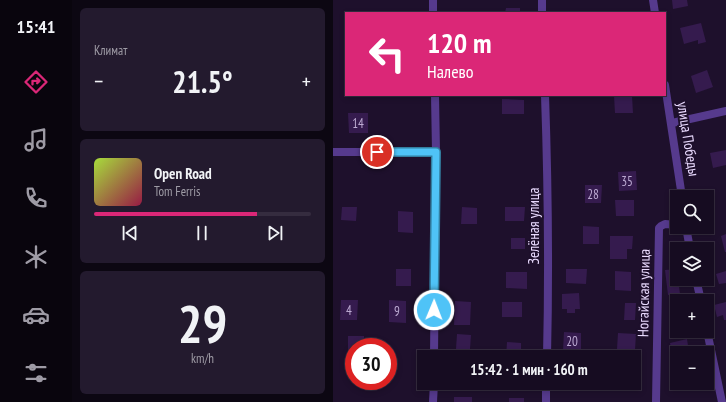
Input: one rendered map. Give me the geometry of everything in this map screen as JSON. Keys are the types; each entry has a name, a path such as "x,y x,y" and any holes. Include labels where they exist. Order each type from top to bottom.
{"street":[{"path":"433,0 433,12"},
{"path":"542,0 542,12"},
{"path":"653,0 655,12"},
{"name":"улица Победы","path":"666,90 681,190"},
{"path":"434,350 435,96"},
{"name":"Зелёная улица","path":"545,96 548,174 547,350"},
{"path":"672,123 726,111"},
{"path":"333,152 436,152"},
{"name":"Ногайская улица","path":"656,402 659,228 665,224 670,224"},
{"path":"708,338 722,402"},
{"path":"433,402 434,390"},
{"path":"546,390 546,402"}],"building":[{"path":"672,0 687,0 688,6 673,9"},
{"path":"506,8 520,8 520,12 505,12"},
{"path":"701,23 706,42 698,44 698,40 684,44 680,28"},
{"path":"707,70 713,87 696,93 691,76"},
{"path":"614,96 632,96 633,113 615,113"},
{"path":"502,99 524,100 524,114 502,114"},
{"path":"348,113 368,113 368,133 349,133"},
{"path":"726,150 726,165 713,168 710,153"},
{"path":"636,171 637,190 619,191 618,172"},
{"path":"585,185 602,185 601,203 585,203"},
{"path":"615,200 634,200 634,216 616,216"},
{"path":"342,207 357,207 356,221 341,220"},
{"path":"462,207 477,208 477,224 461,224"},
{"path":"505,207 525,207 524,221 505,221"},
{"path":"398,211 413,212 413,233 398,232"},
{"path":"583,226 599,227 599,244 583,244"},
{"path":"726,234 726,252 725,252 721,236"},
{"path":"610,236 633,236 632,249 627,249 627,259 610,259"},
{"path":"511,238 525,238 525,249 511,249"},
{"path":"396,269 411,269 411,286 396,286"},
{"path":"566,269 587,269 586,284 566,283"},
{"path":"665,270 670,270 670,286 679,286 680,294 668,295"},
{"path":"615,271 631,272 631,291 615,290"},
{"path":"726,271 726,283 719,284 716,274"},
{"path":"506,272 527,272 527,289 506,288"},
{"path":"579,293 580,309 575,309 575,313 567,313 567,309 562,309 562,294"},
{"path":"341,300 358,300 357,320 340,320"},
{"path":"389,300 406,301 406,323 389,322"},
{"path":"455,301 471,302 470,325 454,325"},
{"path":"502,302 522,302 522,317 502,317"},
{"path":"726,302 726,320 724,320 723,315 717,317 714,305"},
{"path":"625,303 636,303 635,320 624,320"},
{"path":"564,332 581,333 581,350 563,350"},
{"path":"618,333 636,334 635,350 617,349"},
{"path":"457,334 471,335 470,349 456,349"},
{"path":"348,336 364,336 364,338 348,338"},
{"path":"687,339 688,346 671,346 670,343"},
{"path":"507,342 521,343 521,350 506,350"},
{"path":"454,397 472,397 472,402 454,402"},
{"path":"509,398 524,398 524,402 509,402"}],"route":[{"path":"377,152 436,152 434,310"}]}
